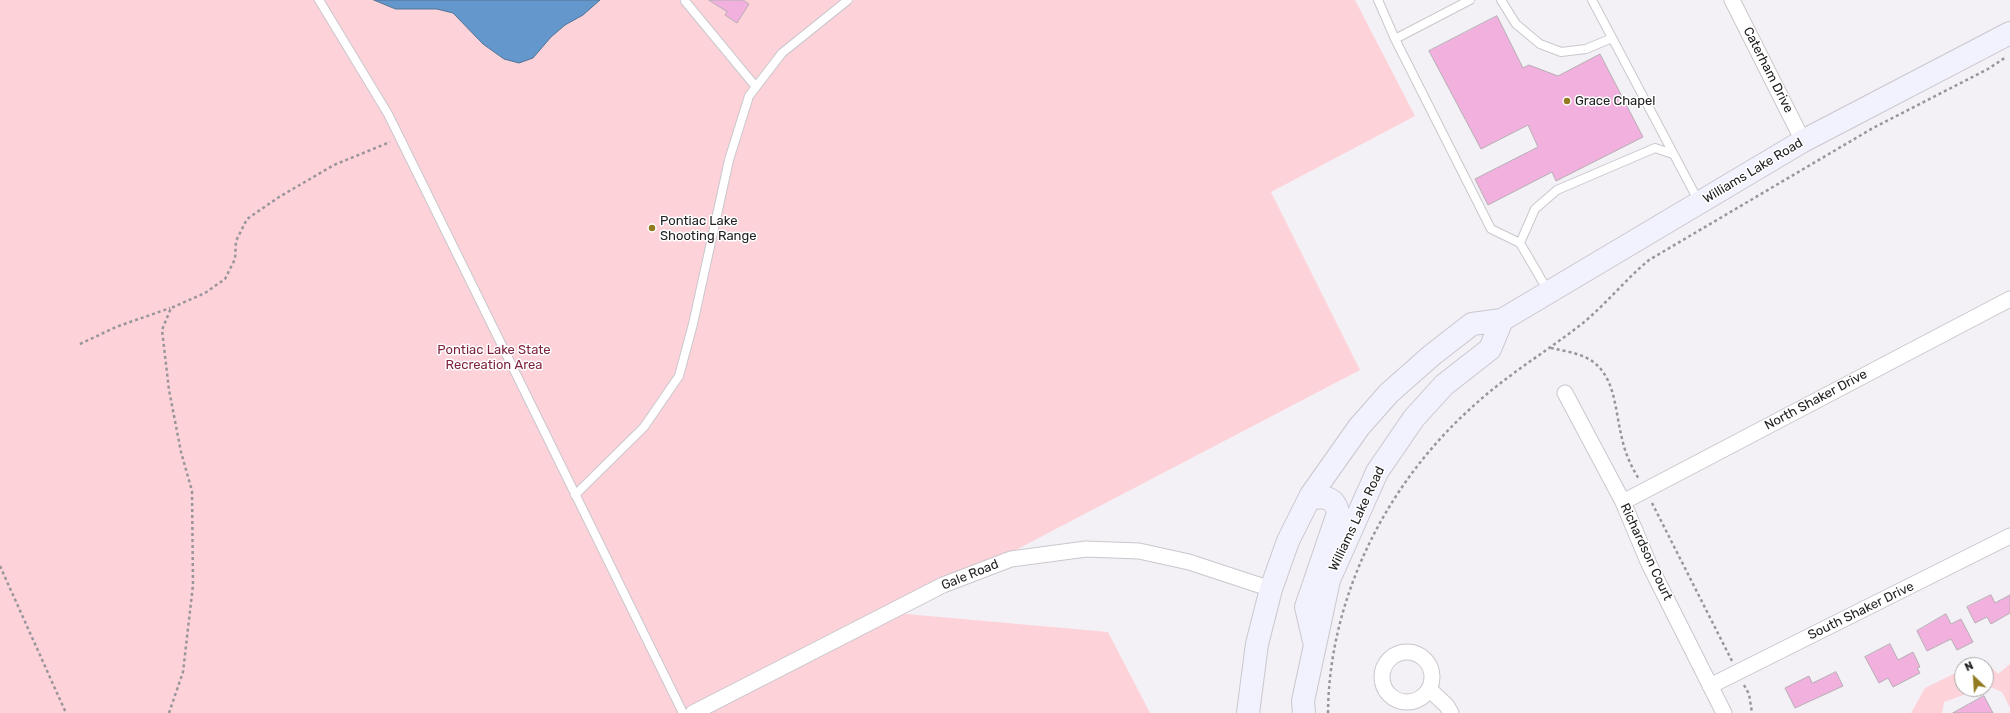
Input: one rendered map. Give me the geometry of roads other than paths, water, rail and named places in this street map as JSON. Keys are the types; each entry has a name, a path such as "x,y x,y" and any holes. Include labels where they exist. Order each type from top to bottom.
{"main road":[{"name":"Williams Lake Road","path":"1248,713 1257,644 1271,589 1288,542 1309,499 1359,427 1398,386 1432,355 1472,324 1502,320 1803,141 2010,33"},
{"name":"Williams Lake Road","path":"1304,713 1303,701 1329,580 1377,472 1420,412 1444,385 1490,349 1502,320"},
{"path":"1398,386 1408,391 1416,399 1420,412"},
{"path":"1309,499 1326,497 1333,500 1337,506 1338,513 1306,607 1315,646"}],"street":[{"name":"Caterham Drive","path":"1732,0 1803,141"},
{"name":"North Shaker Drive","path":"1623,502 2010,299"},
{"name":"Richardson Court","path":"1565,393 1623,502 1649,564 1724,713"},
{"name":"South Shaker Drive","path":"1710,686 2010,536"},
{"name":"Gale Road","path":"693,713 943,585 1011,558 1086,549 1138,552 1189,562 1271,589"},
{"path":"1429,689 1447,706 1451,713"}],"lane":[{"path":"319,0 388,114 683,713"},
{"path":"575,495 644,427 679,376 693,324 729,160 749,96 782,53 848,0"},
{"path":"1378,0 1395,39 1491,229 1520,243 1548,293"},
{"path":"1395,39 1470,0"},
{"path":"1501,0 1516,24 1540,44 1561,52 1586,49 1612,38"},
{"path":"1592,0 1699,203"},
{"path":"685,1 756,87"},
{"path":"1520,243 1535,209 1557,190 1655,148 1673,154"}],"water":[{"path":"374,0 600,0 583,15 565,25 551,37 533,58 519,63 504,59 483,44 453,13 437,9 396,9"}],"place":[{"name":"Grace Chapel","path":"1567,101"},
{"name":"Pontiac Lake Shooting Range","path":"652,228"}],"park label":[{"name":"Pontiac Lake State Recreation Area","path":"494,358"}]}
